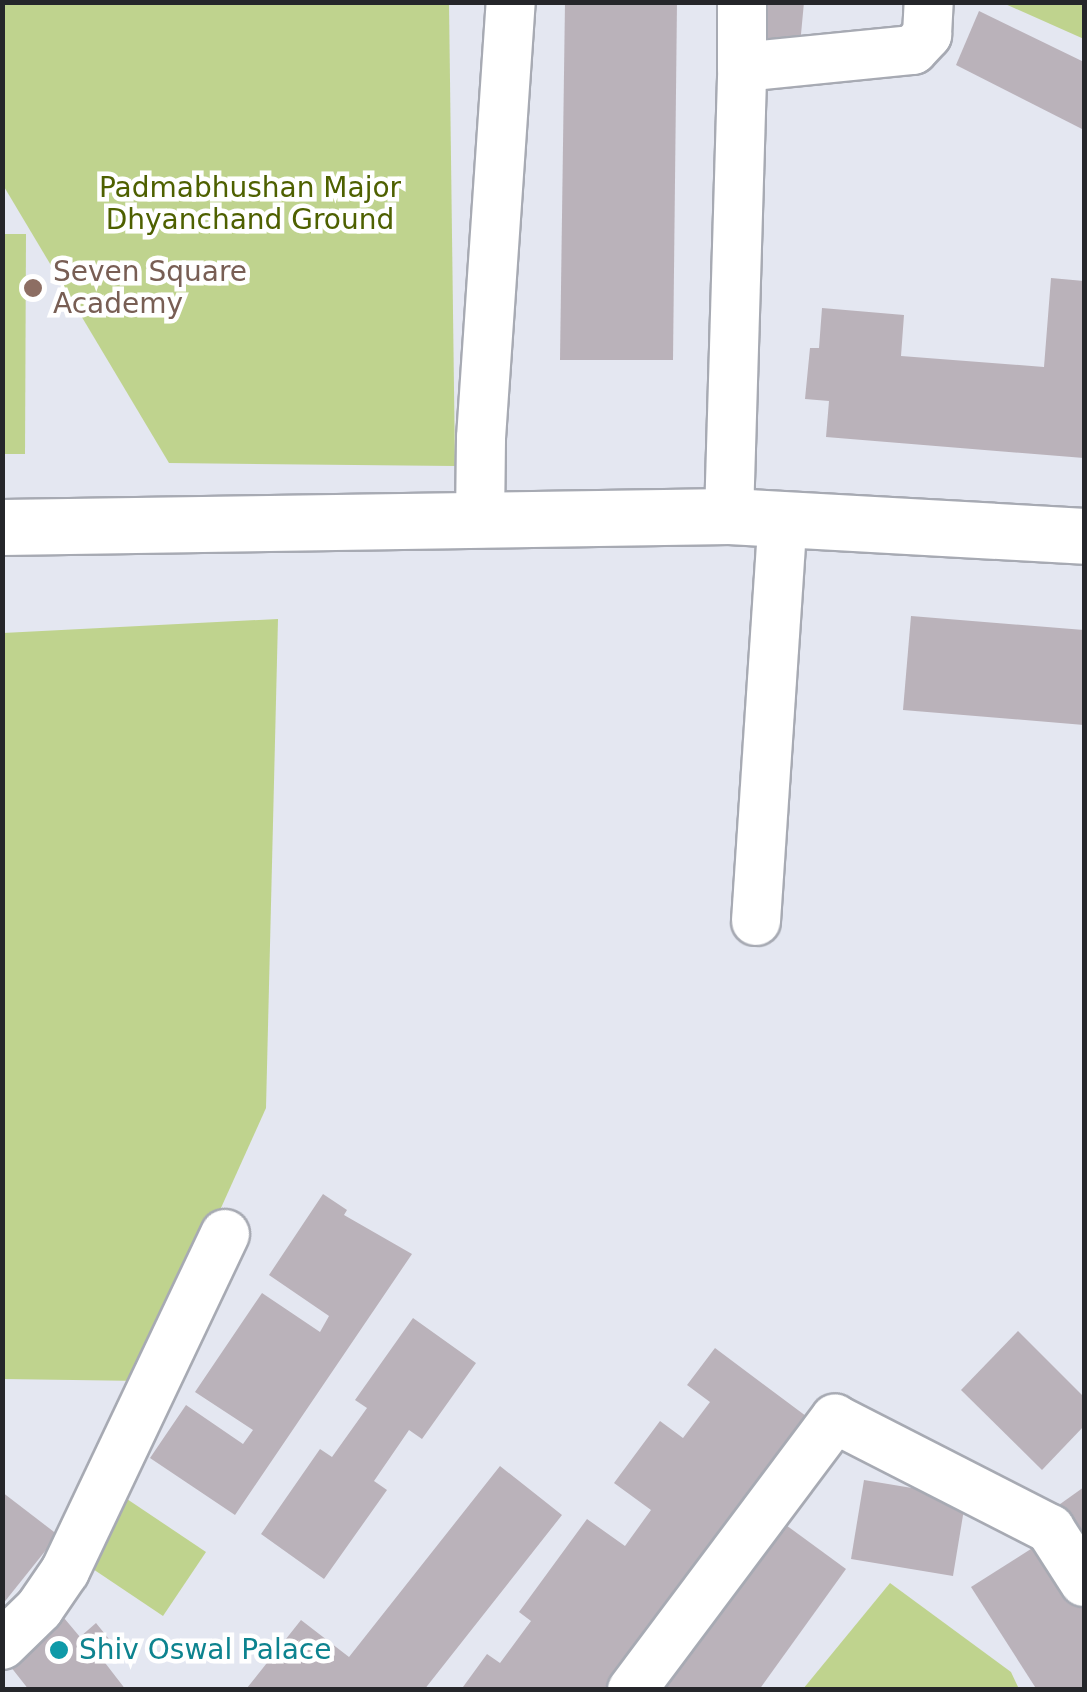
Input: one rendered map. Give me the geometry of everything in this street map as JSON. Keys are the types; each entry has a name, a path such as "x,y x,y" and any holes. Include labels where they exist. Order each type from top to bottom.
{"street":[{"path":"480,520 481,438 511,2"},
{"path":"729,516 742,2"},
{"path":"742,68 913,50 927,35 929,2"},
{"path":"2,527 729,516 1084,536"},
{"path":"756,922 784,519"},
{"path":"2,1644 39,1609 65,1571 225,1234"},
{"path":"632,1690 835,1420 1050,1529 1084,1582"}],"green space":[{"name":"Padmabhushan Major Dhyanchand Ground","path":"3,2 449,3 455,466 169,463 3,185"},
{"path":"1003,3 1084,3 1084,39"},
{"path":"2,234 26,234 25,454 3,454"},
{"path":"278,619 266,1108 143,1381 3,1379 3,633"},
{"path":"124,1497 206,1552 163,1616 81,1561"},
{"path":"890,1583 1011,1672 1019,1689 803,1689"}],"building":[{"path":"565,2 677,2 673,360 560,360"},
{"path":"755,2 804,2 800,45 752,42"},
{"path":"979,11 1084,62 1084,130 956,65"},
{"path":"1051,278 1084,281 1084,458 826,437 829,401 805,399 810,348 819,348 822,308 904,315 901,356 1044,367"},
{"path":"911,616 1084,630 1084,725 903,710"},
{"path":"323,1194 347,1210 344,1215 412,1254 235,1515 150,1458 186,1405 243,1444 253,1430 195,1392 262,1293 320,1332 329,1316 269,1275"},
{"path":"413,1318 476,1363 422,1439 409,1430 374,1481 387,1490 324,1579 261,1534 320,1449 332,1457 367,1408 355,1400"},
{"path":"1018,1331 1084,1397 1084,1426 1042,1470 961,1390"},
{"path":"715,1348 814,1422 614,1690 463,1687 487,1654 500,1663 531,1621 519,1612 587,1519 625,1546 651,1510 614,1483 660,1421 683,1438 710,1402 687,1385"},
{"path":"500,1466 562,1515 424,1690 247,1688 301,1620 349,1657"},
{"path":"864,1480 966,1497 953,1576 851,1559"},
{"path":"1084,1487 1084,1549 1056,1507"},
{"path":"2,1492 58,1535 2,1605"},
{"path":"775,1517 846,1569 759,1690 650,1690"},
{"path":"1045,1540 1084,1602 1084,1690 1037,1690 971,1587"},
{"name":"Shiv Oswal Palace","path":"59,1612 80,1637 96,1623 113,1644 99,1655 126,1690 29,1690 3,1657"}],"place":[{"name":"Seven Square Academy","path":"33,288"},
{"name":"Shiv Oswal Palace","path":"59,1650"}]}
